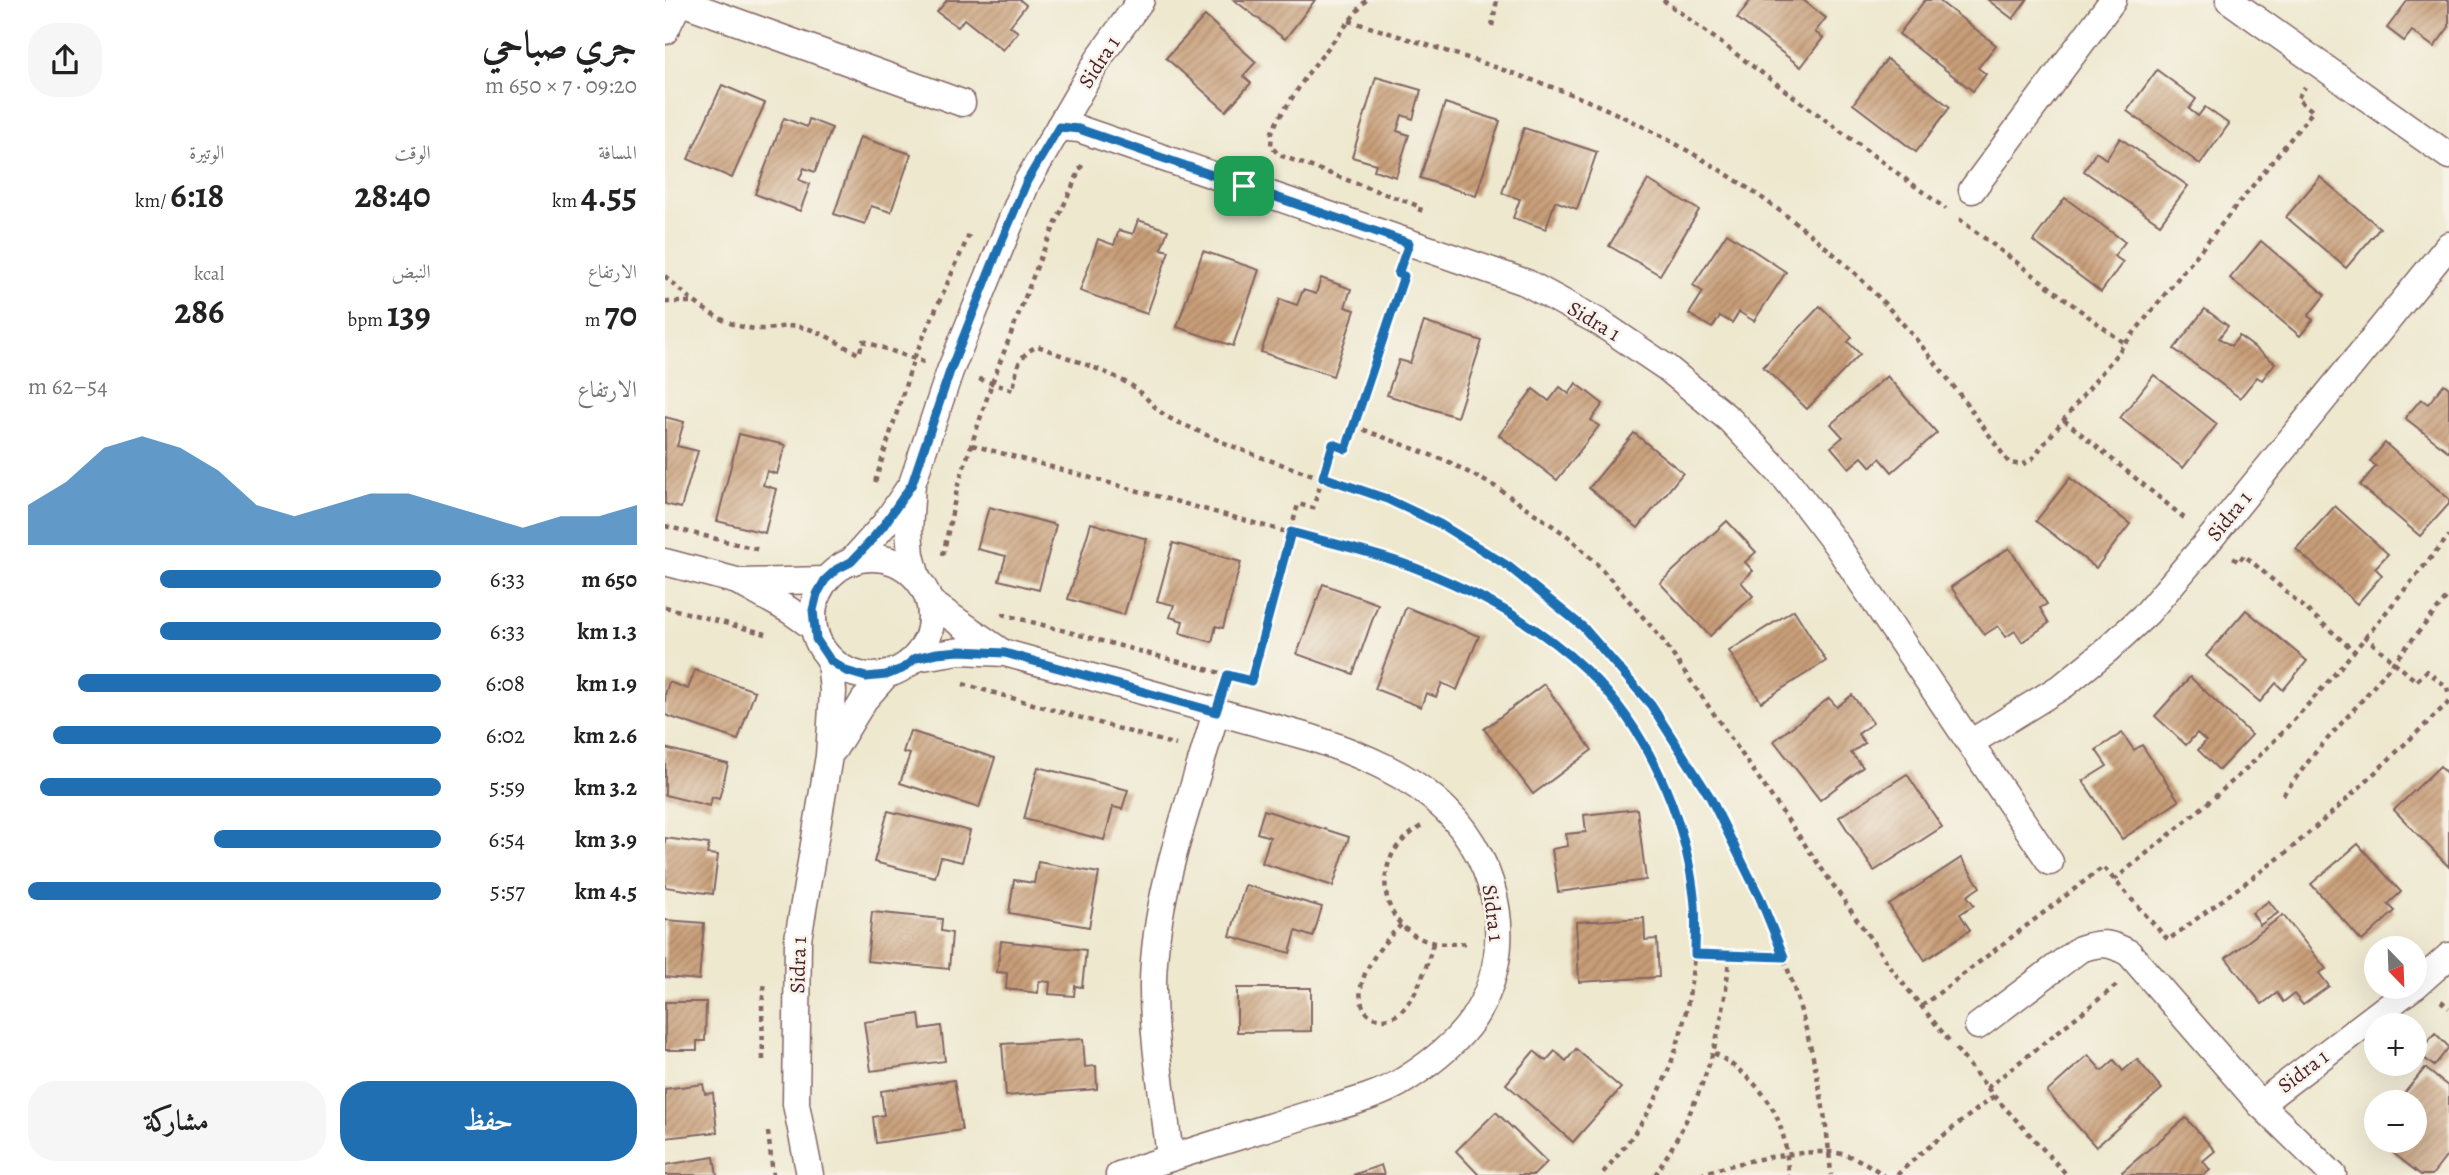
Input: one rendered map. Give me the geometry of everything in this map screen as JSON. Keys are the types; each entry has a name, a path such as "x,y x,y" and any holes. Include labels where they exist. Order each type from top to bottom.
{"street":[{"name":"Sidra 1","path":"912,484 950,371 1027,181 1101,55 1141,0"},
{"path":"1972,190 2113,0"},
{"path":"2229,0 2449,156"},
{"path":"665,31 679,1 962,103"},
{"name":"Sidra 1","path":"1059,127 1079,129 1527,283 1599,322 1667,368 1730,420 1786,479 1836,544 2050,862"},
{"name":"Sidra 1","path":"1970,743 2064,685 2147,613 2449,246"},
{"path":"851,562 884,525 912,484"},
{"path":"912,484 909,531 911,555 917,578 930,602 932,622 926,641 916,658 902,669 886,675 866,677 846,671 830,660 816,639 813,627 817,594 825,580 837,569 869,558 887,559 904,566 917,578"},
{"path":"665,562 737,582 789,610 813,627"},
{"path":"737,582 825,580"},
{"path":"930,602 1005,653"},
{"path":"916,658 960,651 1005,653"},
{"name":"Sidra 1","path":"1005,653 1312,738 1358,754 1400,776 1446,810 1471,840 1492,883 1499,942 1494,978 1473,1019 1442,1055 1403,1082 1360,1099 1119,1175"},
{"name":"Sidra 1","path":"810,1175 796,1104 798,939 829,756 833,691 830,660"},
{"path":"829,756 864,699 886,675"},
{"path":"1170,1158 1153,983 1157,931 1168,879 1216,712"},
{"name":"Sidra 1","path":"1978,1026 2080,949 2096,944 2114,944 2129,953 2260,1104 2333,1175"},
{"name":"Sidra 1","path":"2427,975 2449,956"},
{"name":"Sidra 1","path":"2260,1104 2397,999"}],"path":[{"path":"999,613 1251,681 1298,504 1313,508 1333,444 1346,449 1404,276 1398,274 1421,207 1279,155 1271,146 1276,121 1309,72 1366,0"},
{"path":"1492,26 1497,0"},
{"path":"1663,0 2125,344"},
{"path":"1349,21 1414,39 1603,107 1662,136 1776,208 1829,250 1923,345 1964,397 2009,463 2022,465 2032,459 2313,111 2297,99 2320,65"},
{"path":"942,557 958,485 992,383 1041,256 1083,165 1045,152"},
{"path":"874,485 914,358 975,224"},
{"path":"665,276 694,302 736,326 763,329 801,327 823,334 859,354 863,341 1013,390 1019,361 1026,351 1038,346 1129,384 1163,414 1182,424 1275,463 1387,499 1440,524 1508,566 1583,627 1651,705 1710,797 1760,898 1784,957 1811,1046 1826,1115 1831,1175"},
{"path":"665,302 694,302"},
{"path":"1354,426 1449,462 1496,487 1569,537 1599,567 1661,638 1885,960 1994,1096 2067,1175"},
{"path":"972,445 1417,568 1477,595 1535,629 1587,671 1628,719 1660,774 1683,835 1695,897 1695,954 1684,1024 1663,1084 1631,1139 1601,1175"},
{"path":"665,526 762,550"},
{"path":"2114,880 2217,794 2267,748 2305,707 2449,536"},
{"path":"2283,794 2313,754 2449,595"},
{"path":"665,607 768,635"},
{"path":"2364,636 2417,681 2427,671 2447,687 2449,695"},
{"path":"1216,712 1228,675"},
{"path":"963,684 1204,753"},
{"path":"1922,1006 2103,867 2168,940 2287,852 2352,795 2449,702"},
{"path":"1446,810 1410,834 1395,850 1385,880 1391,912 1401,925 1421,939 1433,943 1499,942"},
{"path":"1401,925 1381,946 1367,972 1361,1002 1372,1017 1392,1017 1413,995 1423,978 1433,943"},
{"path":"1695,954 1784,957"},
{"path":"1655,1175 1690,1115 1714,1054 1727,994 1729,954"},
{"path":"1987,1087 2141,966"},
{"path":"764,1069 762,1004 765,977"},
{"path":"1714,1054 1751,1079 1778,1116 1785,1138 1788,1175"},
{"path":"1897,1175 1994,1096"},
{"path":"766,1121 773,1175"},
{"path":"1700,1175 1750,1161 1829,1152 1852,1157 1883,1175"}],"building":[{"path":"947,0 1020,0 1026,5 1010,26 1018,32 1003,50 964,19 958,27 937,12"},
{"path":"1234,0 1315,0 1285,39"},
{"path":"1751,0 1803,0 1826,18 1815,32 1823,38 1801,67 1737,18"},
{"path":"1925,0 1938,0 1996,45 1978,68 1986,74 1973,91 1899,34"},
{"path":"1988,0 2027,0 2013,19"},
{"path":"2408,0 2449,0 2449,27 2434,47 2412,31 2404,41 2387,28"},
{"path":"1205,16 1256,62 1243,76 1251,83 1226,111 1166,58"},
{"path":"1887,59 1950,107 1916,152 1853,104"},
{"path":"2157,70 2196,99 2189,109 2198,116 2205,107 2229,124 2200,164 2127,111"},
{"path":"1376,77 1421,90 1413,119 1402,115 1397,131 1409,135 1396,177 1374,170 1376,164 1352,157"},
{"path":"722,85 765,103 732,178 688,159"},
{"path":"1445,103 1500,121 1476,196 1420,178"},
{"path":"784,118 807,127 809,119 832,128 815,172 804,168 799,180 810,184 800,211 755,194"},
{"path":"1524,128 1597,152 1577,209 1555,201 1546,229 1513,218 1520,199 1502,193"},
{"path":"860,137 911,154 891,212 871,206 865,224 834,214"},
{"path":"2120,138 2188,186 2160,224 2084,171 2096,152 2106,159"},
{"path":"2320,177 2380,228 2346,268 2286,217"},
{"path":"1648,180 1699,210 1660,275 1609,246"},
{"path":"2065,198 2125,242 2114,256 2123,262 2101,292 2033,241"},
{"path":"1138,220 1168,230 1161,249 1169,251 1147,314 1080,291 1098,239 1114,245 1119,230 1133,234"},
{"path":"1727,233 1786,272 1754,321 1739,312 1732,323 1720,316 1712,328 1689,314 1703,292 1693,285"},
{"path":"2261,241 2325,295 2308,316 2313,320 2300,336 2230,278"},
{"path":"1203,251 1259,270 1233,346 1177,327"},
{"path":"1321,278 1351,289 1345,307 1355,310 1333,376 1261,352 1280,299 1297,305 1303,290 1316,294"},
{"path":"1820,306 1852,337 1848,342 1860,354 1807,409 1763,367"},
{"path":"2205,309 2228,326 2219,338 2231,346 2239,336 2275,363 2262,380 2257,377 2240,398 2174,349"},
{"path":"1424,322 1482,341 1457,417 1387,395 1399,360 1410,363"},
{"path":"2154,375 2217,424 2183,468 2120,418"},
{"path":"1887,376 1937,433 1892,472 1880,458 1871,467 1862,457 1849,468 1831,447 1843,437 1831,424"},
{"path":"1576,383 1603,404 1591,420 1599,426 1557,480 1499,435 1533,389 1549,401 1560,387 1569,394"},
{"path":"2444,384 2449,388 2449,452 2405,418 2421,399 2428,404"},
{"path":"665,417 684,422 677,446 698,451 681,508 665,504"},
{"path":"1634,433 1683,473 1638,528 1589,488"},
{"path":"739,434 785,445 777,474 767,471 763,485 776,489 765,533 717,521"},
{"path":"2385,443 2449,499 2449,504 2420,536 2360,485 2376,466 2370,461"},
{"path":"2070,478 2130,524 2096,568 2036,521"},
{"path":"2335,506 2388,554 2375,568 2382,575 2357,604 2296,549"},
{"path":"989,507 1056,525 1039,590 999,580 1006,556 977,549"},
{"path":"1727,521 1756,552 1745,562 1753,571 1741,582 1753,596 1710,636 1660,583"},
{"path":"1091,523 1147,539 1124,615 1068,599"},
{"path":"1173,543 1241,562 1223,628 1216,626 1212,642 1180,633 1183,621 1170,617 1174,605 1157,601"},
{"path":"2009,548 2047,604 2040,608 2049,623 2022,642 2015,631 2006,637 1998,626 1984,635 1951,587"},
{"path":"1323,584 1378,604 1353,674 1297,654"},
{"path":"1406,607 1479,636 1457,690 1442,683 1436,697 1426,693 1421,707 1375,689"},
{"path":"1794,610 1826,661 1761,702 1729,651"},
{"path":"2246,610 2307,661 2283,690 2276,683 2260,702 2206,656"},
{"path":"695,670 755,691 738,740 665,715 665,695 669,682 688,689"},
{"path":"2190,677 2252,735 2219,770 2198,750 2206,741 2197,733 2186,745 2155,716"},
{"path":"1544,684 1592,750 1533,794 1484,729"},
{"path":"1852,695 1873,723 1858,734 1865,743 1851,753 1863,767 1820,800 1774,741 1829,698 1837,707"},
{"path":"910,731 995,758 979,808 900,783 910,754 903,752"},
{"path":"2122,733 2134,750 2142,745 2179,801 2122,839 2083,781 2107,766 2096,750"},
{"path":"665,748 728,764 719,799 712,797 710,806 665,795"},
{"path":"2440,766 2449,776 2449,867 2394,810"},
{"path":"1038,767 1128,790 1122,809 1113,807 1104,840 1024,819"},
{"path":"1907,774 1942,827 1874,871 1839,817"},
{"path":"1637,809 1646,880 1558,892 1552,849 1568,846 1566,834 1586,832 1584,815"},
{"path":"1264,810 1349,837 1333,886 1262,863 1270,837 1257,833"},
{"path":"888,811 970,831 962,862 941,857 935,877 874,862"},
{"path":"665,838 709,844 707,854 718,855 713,894 665,887"},
{"path":"2358,844 2401,892 2388,904 2395,911 2368,936 2364,936 2362,941 2311,884"},
{"path":"1961,858 1980,887 1967,896 1974,905 1960,914 1970,930 1925,960 1889,905"},
{"path":"1038,862 1099,873 1089,927 1009,913 1014,880 1034,883"},
{"path":"1245,885 1322,907 1313,937 1296,931 1290,953 1230,936"},
{"path":"2269,901 2278,913 2260,925 2252,913"},
{"path":"872,912 942,919 941,931 952,933 949,969 867,961"},
{"path":"2283,915 2326,969 2319,973 2329,986 2303,1005 2294,994 2283,1002 2277,993 2262,1004 2226,958"},
{"path":"1644,918 1645,940 1657,939 1659,977 1579,982 1576,922"},
{"path":"665,920 704,923 699,980 665,977"},
{"path":"1001,941 1086,950 1082,987 1075,986 1074,996 1049,994 1050,982 1039,981 1038,993 1006,989 1007,973 997,972"},
{"path":"1237,988 1311,988 1311,1031 1237,1032"},
{"path":"665,1002 706,1002 705,1041 697,1041 697,1050 665,1050"},
{"path":"919,1014 921,1029 941,1026 945,1061 871,1071 864,1022"},
{"path":"2435,1033 2449,1047 2434,1066 2427,1060 2427,1042"},
{"path":"1083,1039 1085,1067 1096,1066 1097,1089 1006,1096 1002,1044"},
{"path":"1576,1049 1621,1088 1573,1142 1506,1084 1534,1051 1546,1061 1555,1051 1566,1061"},
{"path":"2088,1055 2102,1071 2114,1060 2123,1071 2137,1059 2162,1089 2096,1147 2047,1092"},
{"path":"2427,1070 2449,1087 2449,1153 2432,1175 2421,1175 2393,1153 2427,1153 2427,1090 2407,1090 2418,1076 2427,1076"},
{"path":"954,1080 962,1130 876,1143 873,1117 884,1115 881,1091"},
{"path":"703,1084 705,1094 713,1093 717,1132 665,1138 665,1089"},
{"path":"1496,1112 1547,1162 1534,1175 1479,1175 1456,1151"},
{"path":"2186,1118 2215,1151 2203,1161 2210,1170 2204,1175 2124,1175 2122,1172"},
{"path":"714,1157 717,1175 665,1175 665,1165"},
{"path":"1381,1165 1384,1175 1353,1175"}],"route":[{"path":"1059,127 1079,129 1244,186 1409,243 1398,274 1404,276 1346,449 1333,444 1323,477 1387,499 1440,524 1508,566 1583,627 1651,705 1710,797 1760,898 1784,957 1695,954 1695,897 1683,835 1660,774 1628,719 1587,671 1535,629 1477,595 1417,568 1291,532 1251,681 1228,675 1216,712 1005,653 937,653 916,658 902,669 886,675 866,677 846,671 830,660 822,650 813,627 817,594 825,580 837,569 851,562 868,544 912,484 950,371 1002,240 1027,181 1059,127"}]}
